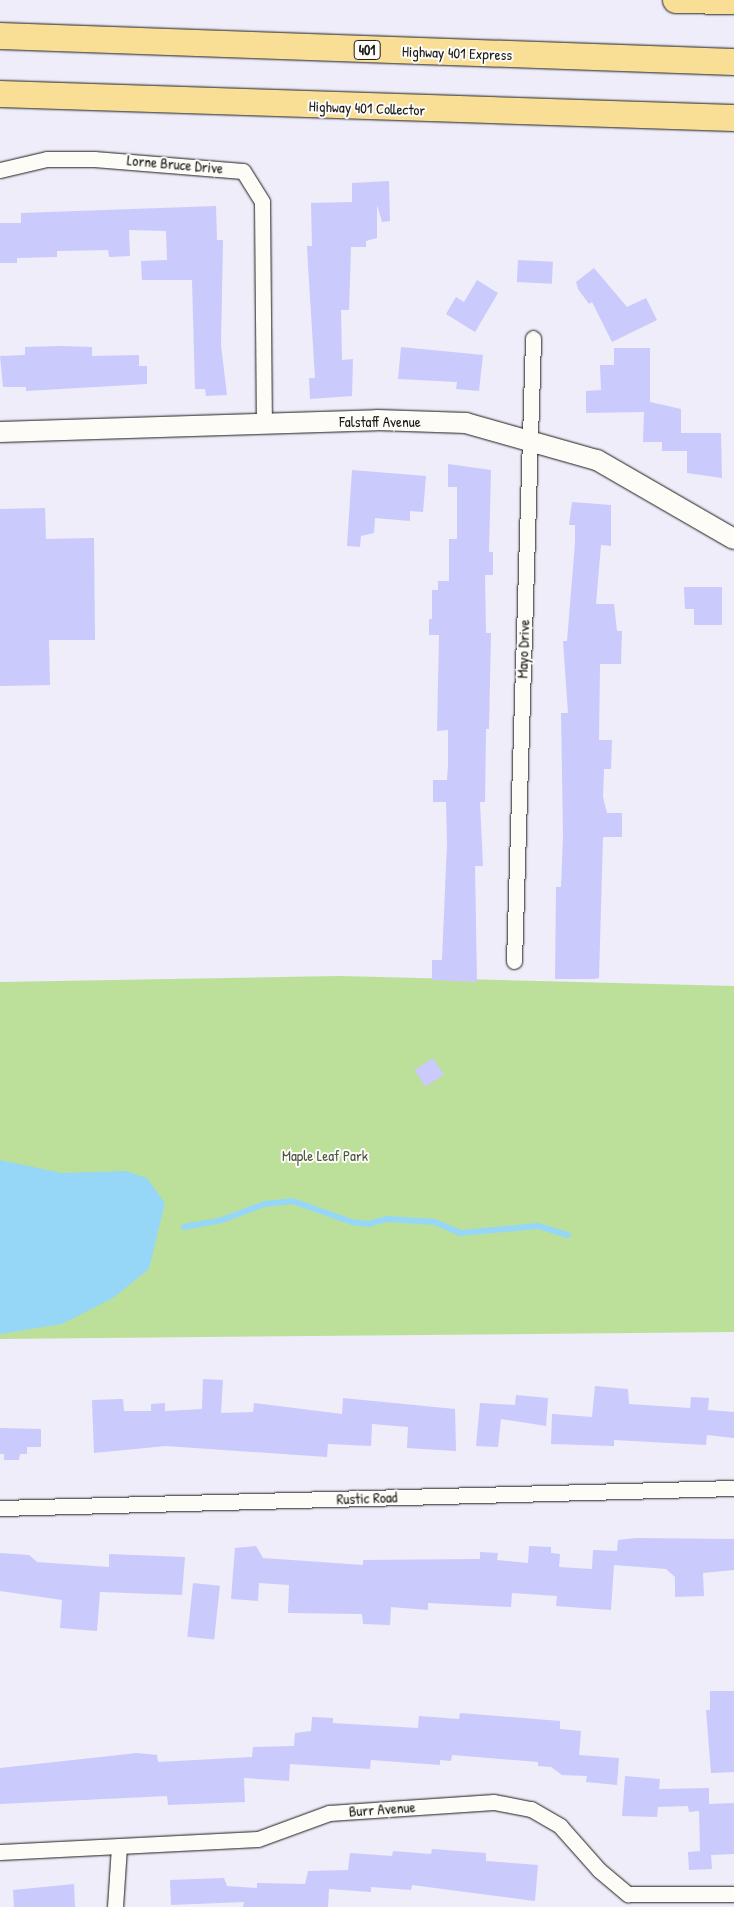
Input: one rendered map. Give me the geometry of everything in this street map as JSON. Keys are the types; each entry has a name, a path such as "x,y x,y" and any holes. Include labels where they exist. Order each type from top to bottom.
{"highway":[{"path":"676,0 734,1"},
{"name":"Highway 401 Express","path":"0,36 734,62"},
{"name":"Highway 401 Collector","path":"0,94 734,118"}],"street":[{"name":"Lorne Bruce Drive","path":"0,170 47,159 94,159 243,171 262,202 264,424"},
{"name":"Mayo Drive","path":"514,961 533,338"},
{"name":"Falstaff Avenue","path":"0,432 264,424 466,423 529,439 598,460 734,539"},
{"name":"Rustic Road","path":"0,1508 734,1488"},
{"name":"Burr Avenue","path":"0,1852 258,1839 349,1810 494,1802 531,1809 560,1826 599,1870 628,1894 734,1894"},
{"path":"115,1907 119,1846"}],"green space":[{"name":"Maple Leaf Park","path":"339,976 734,986 734,1332 0,1339 0,982"}],"water":[{"path":"0,1160 62,1173 125,1171 147,1178 165,1203 149,1269 113,1298 62,1324 0,1334"}],"building":[{"path":"389,181 390,221 382,222 377,205 377,238 366,241 366,247 351,247 349,310 341,310 342,360 353,359 352,396 310,399 309,378 315,378 307,246 312,246 311,203 352,202 352,183"},
{"path":"216,206 217,240 223,240 221,345 227,395 206,396 205,389 195,389 192,280 142,280 141,261 167,260 166,231 129,230 130,256 109,257 108,250 57,251 57,257 17,258 17,263 0,263 0,223 21,223 21,213"},
{"path":"518,260 553,262 552,284 517,282"},
{"path":"594,268 627,307 646,298 657,320 612,342 592,302 589,304 578,289 576,282"},
{"path":"477,280 498,293 475,332 446,314 456,297 464,302"},
{"path":"25,347 92,347 92,356 139,355 139,366 147,366 147,384 26,391 26,387 3,387 0,356 25,355"},
{"path":"401,347 483,355 479,391 456,389 457,382 398,379"},
{"path":"614,348 650,348 650,402 681,409 681,433 721,433 722,478 687,473 687,451 662,451 662,442 643,442 644,412 586,413 586,391 601,390 600,365 614,365"},
{"path":"448,464 491,470 489,552 493,552 493,575 485,575 486,633 491,633 489,729 486,729 485,802 480,802 483,866 475,866 477,982 432,980 432,960 442,960 447,843 446,802 433,802 433,780 447,780 448,730 437,731 439,635 429,635 429,619 432,619 432,590 438,590 438,581 449,581 449,539 457,539 457,487 448,487"},
{"path":"352,470 426,476 423,512 410,511 410,521 375,518 374,533 361,536 360,547 347,546"},
{"path":"572,502 611,505 611,546 601,545 596,604 614,604 617,631 622,631 621,664 600,664 599,740 612,740 611,769 604,769 603,797 607,813 622,813 622,837 603,837 599,978 594,979 555,979 556,887 561,887 563,836 561,713 568,713 563,641 567,641 575,543 575,525 569,525"},
{"path":"45,508 46,539 94,538 95,640 49,640 50,685 0,686 0,509"},
{"path":"684,587 722,587 722,625 694,625 694,609 685,609"},
{"path":"433,1058 444,1075 425,1087 415,1070"},
{"path":"203,1379 223,1380 221,1413 253,1412 254,1403 342,1414 343,1398 455,1409 456,1451 407,1448 408,1427 372,1424 371,1446 328,1444 327,1457 166,1446 94,1453 92,1400 123,1399 124,1411 151,1411 151,1404 165,1403 165,1411 202,1409"},
{"path":"595,1386 628,1389 629,1404 690,1408 691,1397 709,1398 708,1410 734,1412 734,1438 707,1435 706,1445 614,1440 614,1446 551,1444 552,1414 592,1417"},
{"path":"516,1395 548,1398 546,1426 501,1419 498,1447 476,1446 480,1403 515,1405"},
{"path":"0,1428 41,1429 41,1447 27,1447 27,1454 20,1454 19,1460 4,1460 4,1454 0,1454"},
{"path":"636,1538 734,1539 734,1570 703,1573 704,1596 675,1597 675,1577 666,1569 614,1565 611,1610 556,1606 557,1596 512,1593 511,1607 428,1603 428,1610 391,1607 390,1625 363,1624 362,1614 288,1613 289,1585 259,1583 258,1601 231,1599 235,1548 256,1546 263,1558 363,1565 363,1560 480,1559 480,1552 498,1553 497,1560 528,1563 529,1546 551,1547 551,1553 560,1554 559,1567 592,1569 593,1550 617,1551 618,1540"},
{"path":"0,1553 29,1555 37,1562 109,1567 109,1554 185,1557 182,1595 100,1592 97,1631 60,1628 62,1600 0,1591"},
{"path":"193,1583 220,1586 214,1640 187,1637"},
{"path":"710,1691 734,1691 734,1772 711,1773 706,1710 710,1710"},
{"path":"460,1713 560,1721 560,1729 581,1731 579,1755 619,1758 617,1785 586,1782 587,1776 562,1775 551,1767 538,1766 538,1762 452,1755 451,1761 440,1760 440,1765 371,1760 370,1769 290,1764 289,1781 244,1778 245,1802 168,1805 167,1796 0,1804 0,1768 137,1753 157,1755 158,1762 252,1757 253,1747 294,1746 295,1733 311,1731 312,1717 333,1718 333,1723 418,1728 419,1716 459,1719"},
{"path":"625,1776 660,1779 659,1789 709,1788 709,1804 734,1803 734,1854 711,1855 712,1869 689,1870 688,1852 700,1851 699,1811 689,1812 688,1806 658,1807 657,1817 622,1816"},
{"path":"432,1849 486,1853 486,1861 538,1865 535,1901 412,1885 411,1890 371,1887 371,1892 329,1889 328,1907 243,1907 244,1902 171,1905 170,1880 224,1878 227,1886 257,1888 257,1883 305,1884 308,1871 348,1870 350,1853 392,1856 393,1851 431,1854"},
{"path":"74,1884 75,1907 14,1907 13,1890"}],"waterway":[{"path":"184,1227 219,1221 265,1204 293,1201 352,1222 369,1224 387,1219 435,1222 461,1233 538,1226 568,1235"}]}
